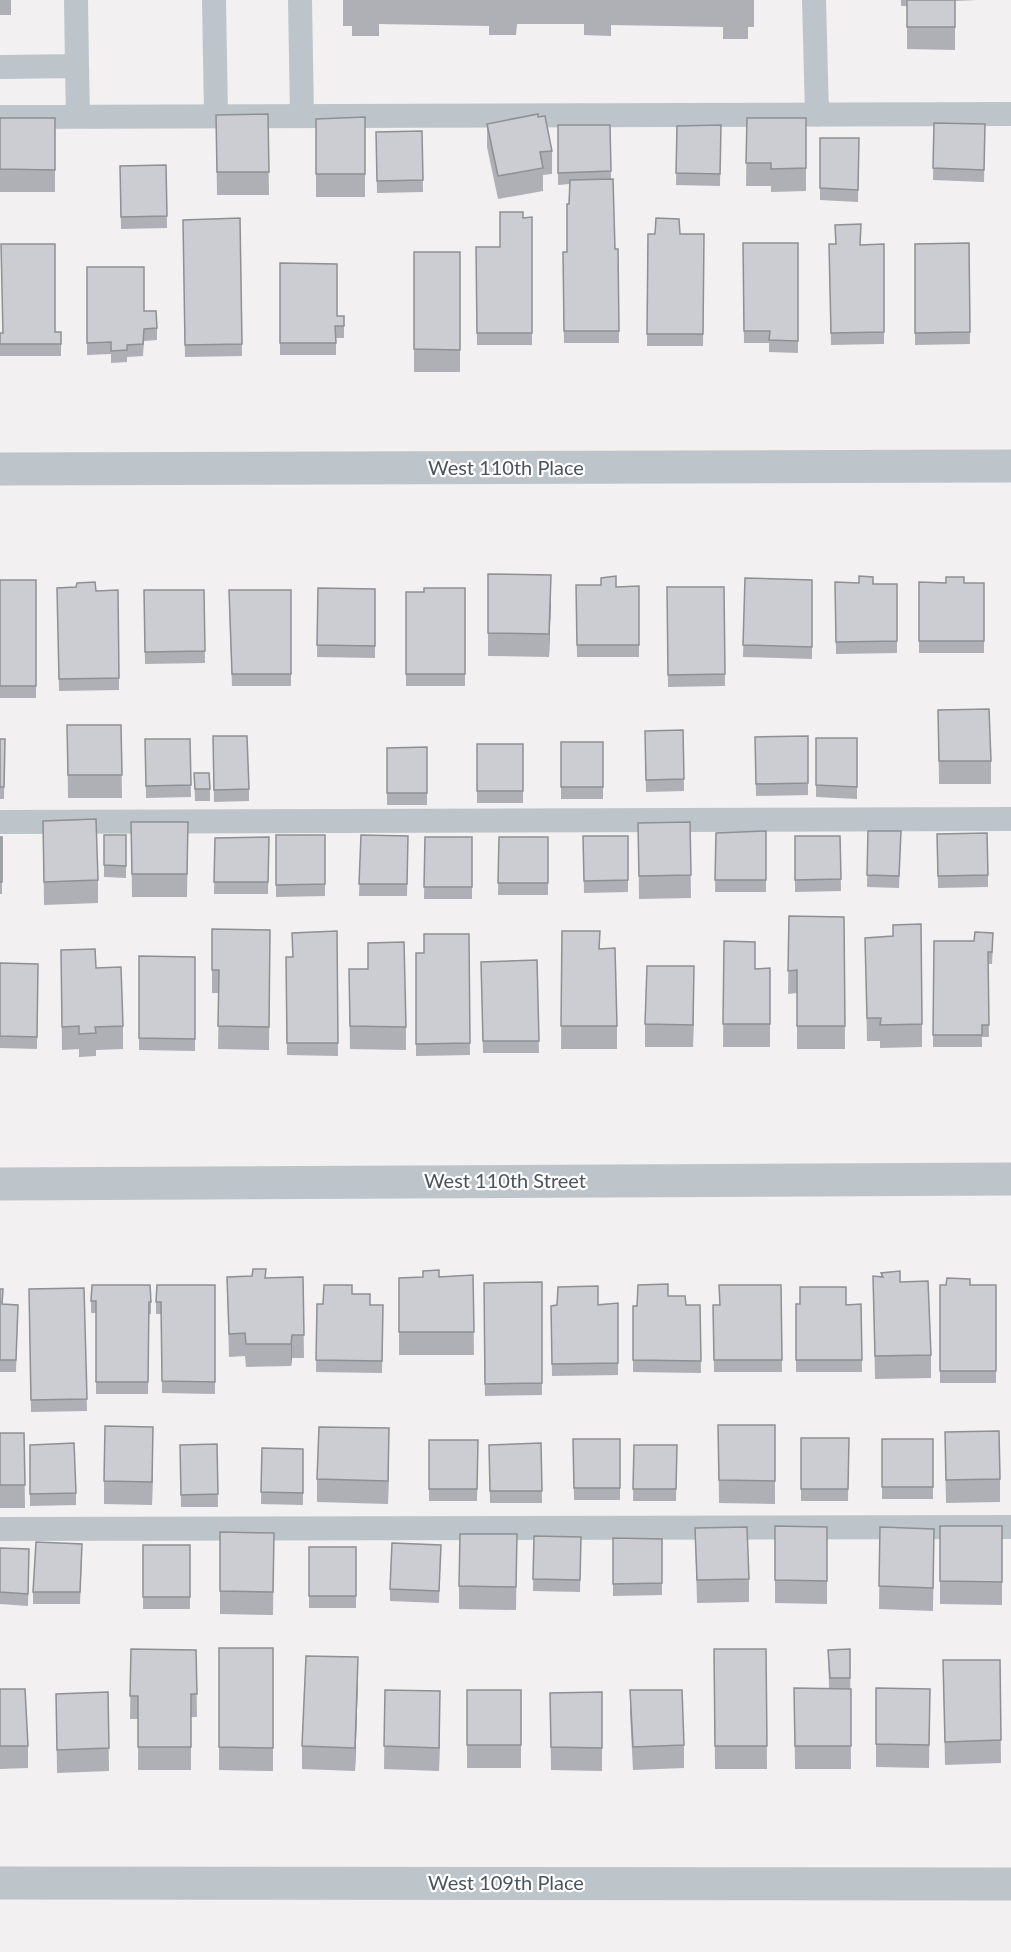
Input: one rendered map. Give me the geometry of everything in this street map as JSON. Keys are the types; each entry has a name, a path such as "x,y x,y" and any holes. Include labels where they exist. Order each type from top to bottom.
{"street":[{"name":"West 110th Place","path":"0,469 1011,466"},
{"name":"West 110th Street","path":"0,1185 1011,1179"},
{"name":"West 109th Place","path":"0,1882 1011,1884"}],"lane":[{"path":"76,0 78,117"},
{"path":"214,0 216,116"},
{"path":"300,0 302,116"},
{"path":"814,0 817,115"},
{"path":"0,67 78,66"},
{"path":"0,117 1011,114"},
{"path":"0,822 1011,819"},
{"path":"0,1529 1011,1527"}],"building":[{"path":"907,0 955,0 955,27 907,27"},
{"path":"268,114 269,172 217,172 216,115"},
{"path":"538,114 538,117 545,116 552,151 540,152 543,168 498,176 487,124"},
{"path":"365,117 365,174 316,174 316,119"},
{"path":"0,118 55,118 55,170 0,169"},
{"path":"747,118 806,118 806,168 771,169 771,163 746,163"},
{"path":"934,123 985,124 984,170 933,168"},
{"path":"558,125 610,125 611,171 558,173"},
{"path":"721,125 720,174 676,173 677,126"},
{"path":"422,131 423,180 377,181 376,132"},
{"path":"820,138 859,138 858,190 820,188"},
{"path":"166,165 167,216 121,217 120,166"},
{"path":"613,179 615,249 618,249 619,331 564,331 563,252 567,252 567,204 569,204 570,180"},
{"path":"500,212 523,212 523,218 532,217 532,333 477,333 476,247 500,247"},
{"path":"240,218 242,344 185,345 183,220"},
{"path":"656,218 679,219 680,234 704,234 703,334 647,334 648,234 655,234"},
{"path":"861,224 860,245 884,244 884,332 831,333 829,244 836,244 835,225"},
{"path":"743,243 798,243 798,341 769,340 770,331 744,331"},
{"path":"969,243 970,332 915,333 915,244"},
{"path":"1,244 55,244 55,332 61,332 61,344 0,344 0,333 3,333"},
{"path":"414,252 460,252 460,350 414,349"},
{"path":"280,263 337,264 337,316 344,316 344,326 335,326 336,343 280,343"},
{"path":"87,267 144,267 144,311 156,311 157,328 144,329 143,344 127,345 127,350 111,351 111,342 87,343"},
{"path":"488,574 551,575 549,634 488,633"},
{"path":"616,576 616,587 639,586 639,645 577,645 576,585 601,585 601,578"},
{"path":"859,576 873,577 873,584 897,584 897,641 836,642 835,582 859,583"},
{"path":"946,577 964,577 964,583 984,583 984,641 919,641 919,582 946,583"},
{"path":"745,578 812,580 812,647 743,645"},
{"path":"0,580 36,580 36,686 0,686"},
{"path":"95,582 96,591 118,590 119,678 59,679 57,588 76,587 77,583"},
{"path":"667,587 724,587 725,674 668,675"},
{"path":"318,588 375,589 375,646 317,645"},
{"path":"424,588 465,588 465,674 406,674 406,592 424,592"},
{"path":"144,590 204,590 205,651 145,652"},
{"path":"229,590 291,590 291,674 232,674"},
{"path":"989,709 991,761 939,761 938,710"},
{"path":"67,725 121,725 122,775 68,775"},
{"path":"683,730 684,779 646,780 645,731"},
{"path":"213,736 247,736 249,789 214,790"},
{"path":"808,736 808,783 756,784 755,737"},
{"path":"816,738 857,738 857,787 816,785"},
{"path":"0,739 5,739 4,787 0,787"},
{"path":"145,739 190,739 191,785 146,786"},
{"path":"561,742 603,742 603,787 561,787"},
{"path":"477,744 523,744 523,791 477,791"},
{"path":"427,747 427,793 387,793 387,748"},
{"path":"194,773 209,773 210,789 195,789"},
{"path":"96,819 98,880 44,882 43,821"},
{"path":"131,822 188,822 187,874 132,874"},
{"path":"690,822 691,875 639,876 638,823"},
{"path":"766,831 766,880 715,880 716,833"},
{"path":"868,831 901,831 899,876 867,875"},
{"path":"987,833 988,875 938,876 937,834"},
{"path":"104,835 126,835 126,866 104,865"},
{"path":"276,835 325,835 325,884 276,885"},
{"path":"361,835 408,836 407,884 359,884"},
{"path":"583,836 628,836 628,880 584,881"},
{"path":"795,836 840,836 841,879 795,880"},
{"path":"0,837 2,837 2,882 0,882"},
{"path":"269,837 268,882 214,882 215,838"},
{"path":"425,837 472,837 472,887 424,887"},
{"path":"499,837 548,837 548,883 498,883"},
{"path":"789,916 844,917 845,1026 797,1026 797,970 788,971"},
{"path":"921,924 922,1024 880,1025 881,1018 867,1018 865,938 893,936 893,925"},
{"path":"212,929 270,930 269,1027 218,1026 219,970 212,970"},
{"path":"337,931 338,1043 287,1043 286,957 293,957 292,933"},
{"path":"562,931 600,931 599,949 615,948 617,1026 561,1026"},
{"path":"975,932 993,933 992,952 988,952 989,1025 982,1025 982,1035 933,1035 934,941 974,941"},
{"path":"424,934 469,934 470,1043 416,1044 416,953 424,953"},
{"path":"724,941 755,942 755,969 770,968 770,1024 723,1024"},
{"path":"404,942 406,1027 350,1026 349,969 368,969 368,943"},
{"path":"95,949 96,968 121,967 123,1026 95,1027 96,1033 79,1034 79,1026 62,1027 61,950"},
{"path":"139,956 195,957 195,1039 139,1038"},
{"path":"537,960 539,1041 483,1041 481,962"},
{"path":"0,963 38,964 37,1037 0,1036"},
{"path":"647,966 694,966 693,1025 645,1024"},
{"path":"253,1269 266,1269 265,1278 303,1277 304,1335 292,1335 291,1344 246,1344 245,1333 229,1334 227,1277 252,1276"},
{"path":"439,1270 439,1277 473,1275 474,1332 399,1332 399,1278 423,1277 423,1271"},
{"path":"900,1271 900,1282 928,1281 931,1355 875,1356 873,1276 883,1277 881,1273"},
{"path":"947,1278 970,1279 970,1285 996,1285 996,1371 940,1371 940,1285 946,1285"},
{"path":"542,1282 542,1383 485,1384 484,1283"},
{"path":"668,1284 668,1296 685,1296 686,1305 700,1305 701,1361 633,1360 633,1306 637,1306 638,1285"},
{"path":"92,1285 150,1285 148,1382 96,1382 96,1301 91,1301"},
{"path":"157,1285 215,1285 215,1382 162,1381 161,1302 156,1302"},
{"path":"324,1285 352,1285 352,1294 370,1294 370,1305 383,1305 382,1361 316,1360 317,1304 323,1304"},
{"path":"719,1285 781,1285 782,1360 714,1360 713,1305 720,1305"},
{"path":"598,1286 598,1305 618,1303 618,1363 552,1364 551,1306 557,1305 558,1287"},
{"path":"800,1287 846,1287 846,1305 861,1304 862,1360 796,1360 796,1304 800,1304"},
{"path":"84,1288 87,1399 31,1400 29,1289"},
{"path":"0,1289 3,1289 2,1304 18,1305 16,1360 0,1360"},
{"path":"718,1425 775,1425 775,1481 719,1480"},
{"path":"105,1426 153,1427 152,1482 104,1481"},
{"path":"319,1427 389,1428 388,1481 317,1479"},
{"path":"999,1431 1000,1479 946,1480 945,1432"},
{"path":"0,1433 24,1433 25,1485 0,1485"},
{"path":"801,1438 849,1438 848,1489 801,1489"},
{"path":"573,1439 620,1439 620,1488 574,1488"},
{"path":"882,1439 933,1439 933,1487 882,1487"},
{"path":"429,1440 478,1440 477,1489 429,1489"},
{"path":"74,1443 76,1493 30,1494 30,1445"},
{"path":"541,1443 542,1491 490,1491 489,1445"},
{"path":"217,1444 218,1494 181,1495 180,1445"},
{"path":"634,1445 677,1445 676,1489 633,1489"},
{"path":"262,1448 303,1449 303,1493 261,1492"},
{"path":"775,1526 827,1527 827,1581 775,1580"},
{"path":"940,1526 1002,1526 1002,1582 940,1581"},
{"path":"747,1527 749,1579 697,1580 695,1528"},
{"path":"880,1527 934,1529 933,1588 879,1586"},
{"path":"220,1532 274,1533 273,1592 220,1591"},
{"path":"460,1534 517,1534 516,1587 459,1586"},
{"path":"534,1536 581,1537 580,1580 533,1579"},
{"path":"613,1538 662,1539 662,1583 613,1584"},
{"path":"36,1542 82,1544 80,1592 33,1592"},
{"path":"392,1543 441,1545 439,1591 390,1589"},
{"path":"143,1545 190,1545 190,1597 143,1597"},
{"path":"309,1547 356,1547 356,1596 309,1596"},
{"path":"0,1548 29,1549 28,1594 0,1592"},
{"path":"219,1648 273,1648 273,1748 219,1747"},
{"path":"131,1649 196,1650 197,1694 191,1694 191,1747 138,1747 138,1696 130,1696"},
{"path":"714,1649 766,1649 767,1746 715,1746"},
{"path":"850,1649 850,1678 830,1678 828,1650"},
{"path":"306,1656 358,1657 355,1748 302,1746"},
{"path":"943,1660 1000,1660 1001,1740 945,1742"},
{"path":"794,1688 851,1689 851,1746 795,1746"},
{"path":"876,1688 930,1689 929,1745 876,1744"},
{"path":"0,1689 25,1689 28,1746 0,1746"},
{"path":"385,1690 440,1691 439,1748 384,1746"},
{"path":"467,1690 521,1690 521,1745 467,1745"},
{"path":"630,1690 682,1690 684,1745 633,1747"},
{"path":"108,1692 109,1748 57,1750 56,1694"},
{"path":"602,1692 602,1748 551,1747 550,1693"}]}
